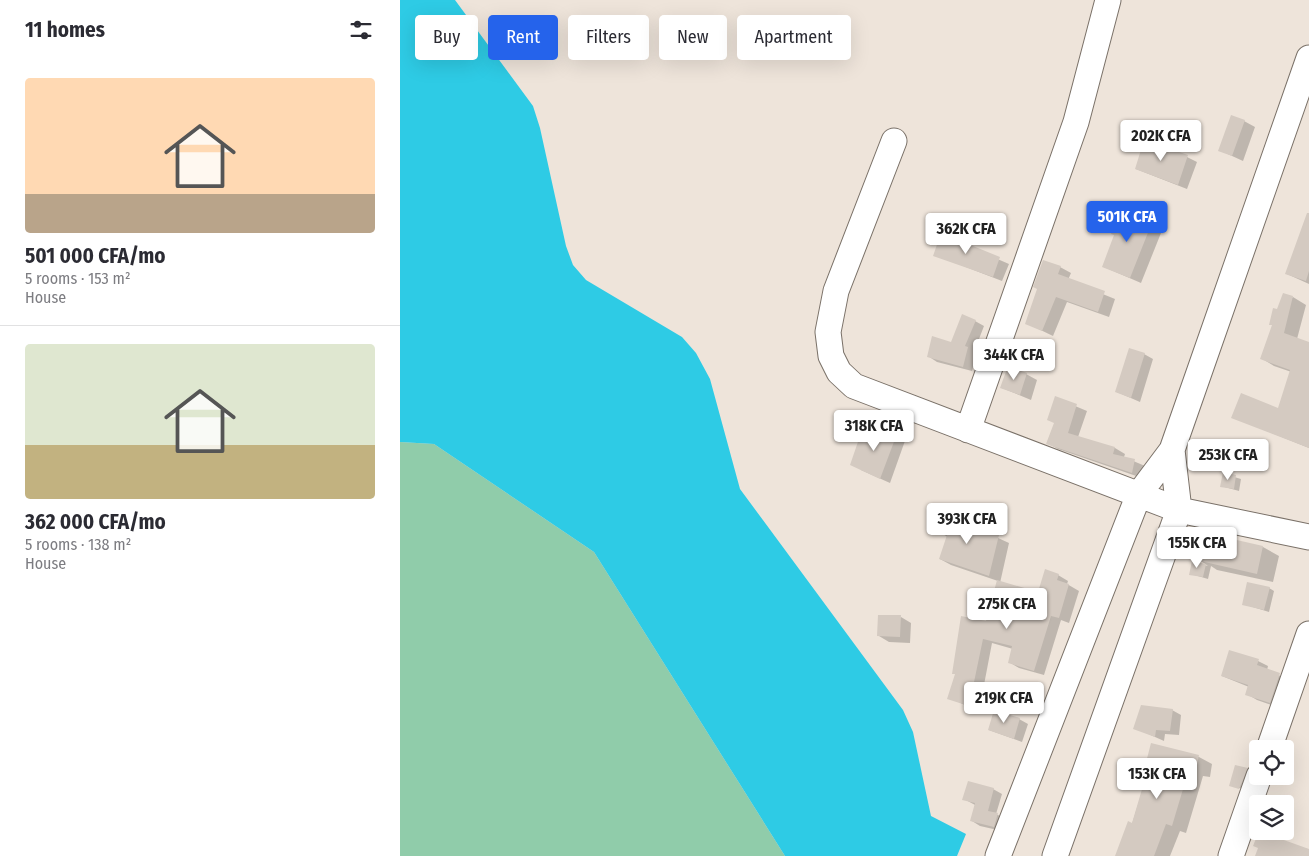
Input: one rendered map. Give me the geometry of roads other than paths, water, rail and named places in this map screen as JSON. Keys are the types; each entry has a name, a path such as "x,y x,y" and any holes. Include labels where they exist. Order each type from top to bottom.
{"street":[{"path":"968,430 1076,122 1108,0"},
{"path":"998,856 1139,494 1172,450 1309,58"},
{"path":"894,141 836,291 828,332 831,356 839,372 854,386 1179,510 1309,537"},
{"path":"1055,856 1179,510 1172,450"},
{"path":"1272,740 1309,634"},
{"path":"1231,856 1256,785"}],"water":[{"path":"400,0 455,0 466,15 415,15 415,60 478,60 478,31 488,45 488,60 499,60 533,106 540,128 566,246 573,265 586,280 682,337 696,353 710,379 740,489 903,710 913,732 931,816 966,834 957,856 785,856 594,552 434,444 400,442"}]}
